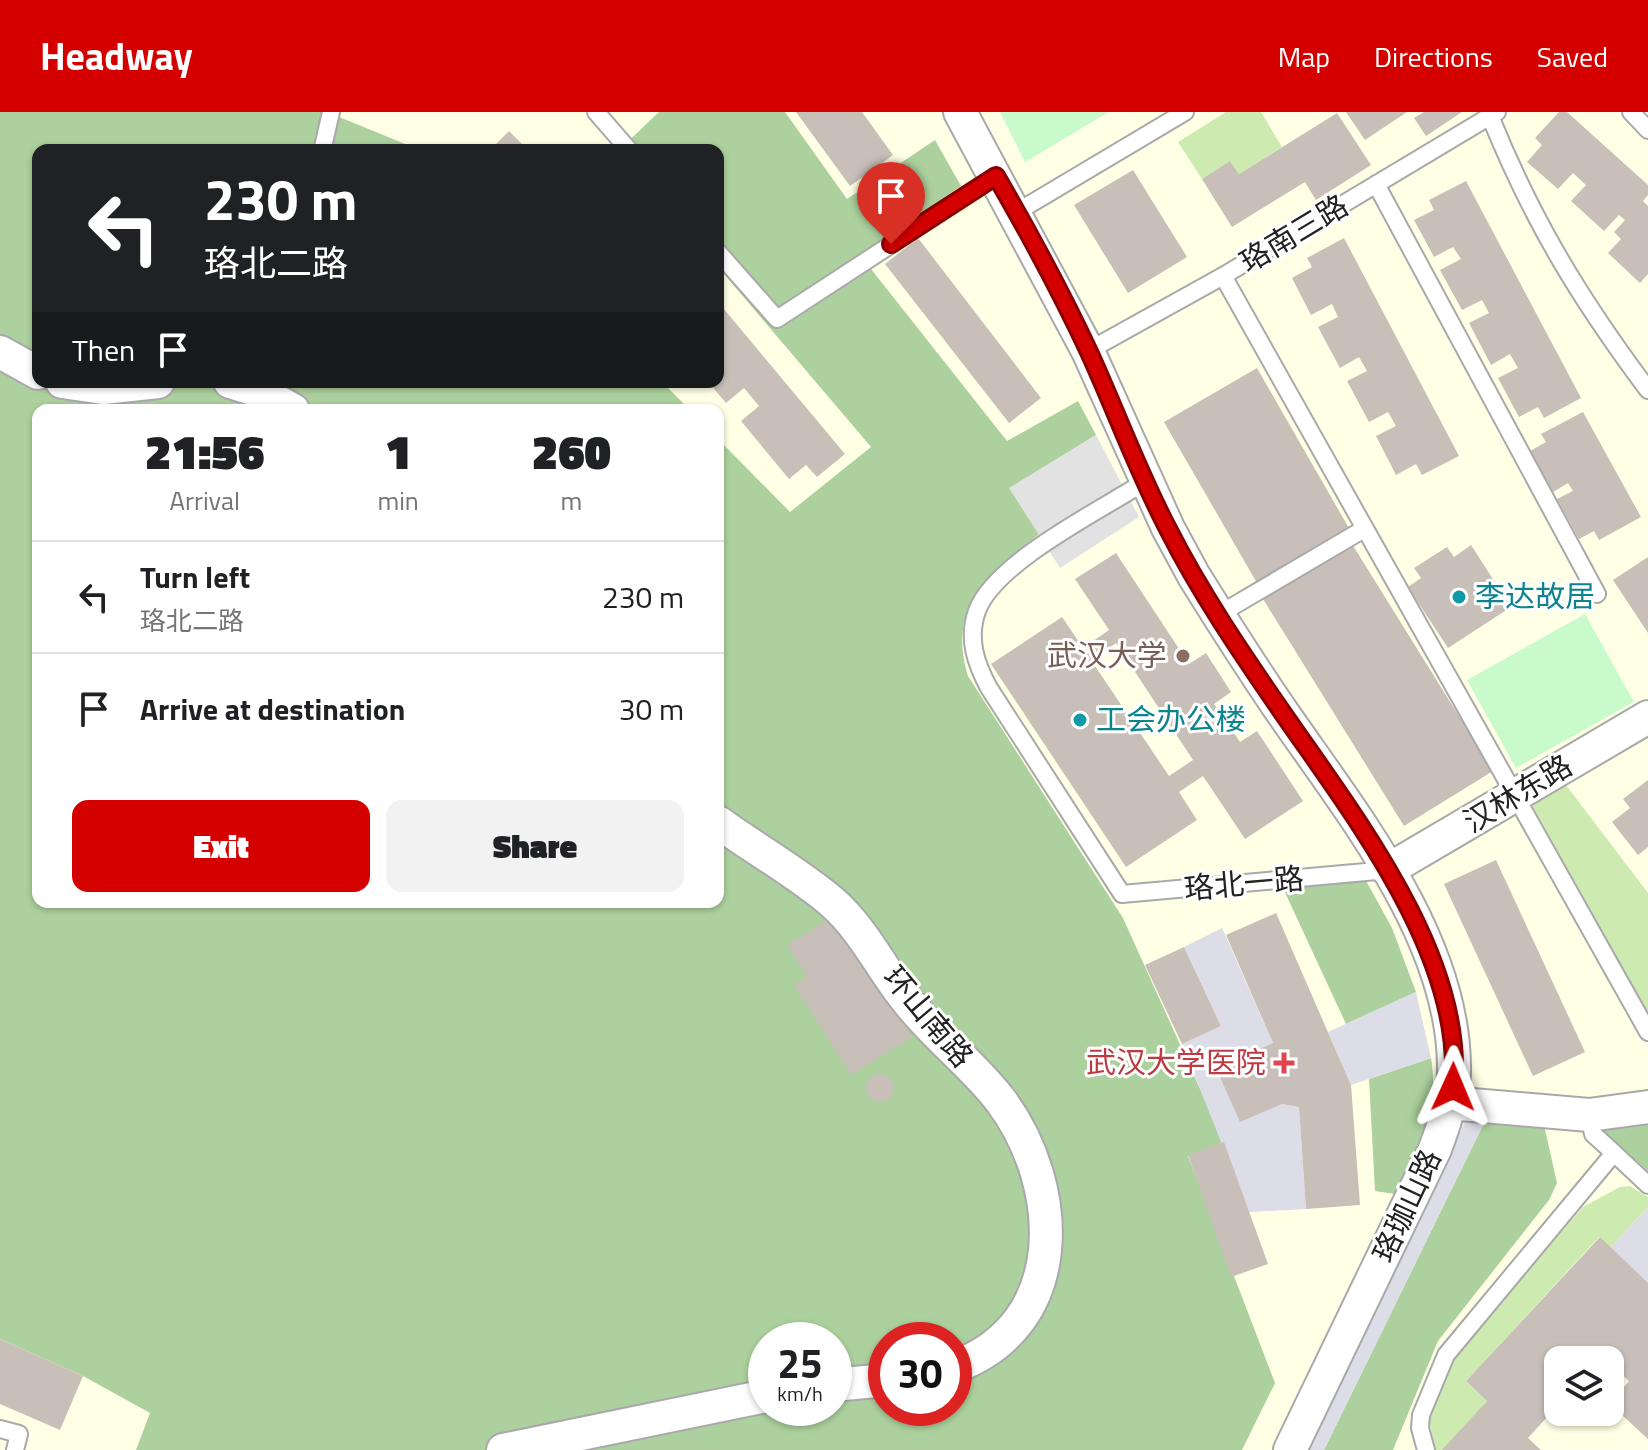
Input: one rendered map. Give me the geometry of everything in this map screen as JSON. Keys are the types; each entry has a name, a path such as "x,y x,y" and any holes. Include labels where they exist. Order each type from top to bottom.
{"street":[{"name":"珞珈山路","path":"960,112 1017,212 1088,351 1168,528 1218,615 1388,870 1412,914 1448,1018 1454,1070 1449,1103 1435,1149 1290,1450"},
{"path":"0,352 32,370"},
{"path":"249,388 282,404"},
{"name":"汉林东路","path":"1388,870 1648,717"},
{"name":"环山南路","path":"724,826 833,903 906,1000 1001,1101 1023,1139 1043,1189 1043,1269 1038,1288 1010,1329 991,1347 972,1357"},
{"path":"1449,1103 1589,1115 1648,1107"},
{"path":"503,1450 748,1400"}],"lane":[{"path":"324,144 331,112"},
{"path":"596,112 624,144"},
{"path":"1017,212 1185,112"},
{"path":"1631,112 1648,130"},
{"path":"1493,114 1530,211 1566,274 1648,390"},
{"name":"珞南三路","path":"1088,351 1223,276 1493,114"},
{"path":"724,259 777,319 996,176"},
{"path":"1376,184 1597,594"},
{"path":"1223,276 1648,1032"},
{"name":"珞北一路","path":"1146,481 1006,573 981,601 973,628 977,665 989,688 1122,894 1388,870"},
{"path":"1218,615 1364,529"},
{"path":"1589,1115 1593,1134 1648,1185"},
{"path":"1426,1450 1420,1428 1421,1415 1446,1355 1614,1153"},
{"path":"0,1429 19,1434 15,1450"}],"shaded area":[{"name":"武汉大学","path":"0,112 1648,112 1648,1450 0,1450"},
{"path":"1096,435 1139,517 1060,568 1009,488"},
{"path":"1222,928 1273,1043 1282,1104 1299,1107 1306,1209 1249,1212 1182,1044 1221,1026 1184,947"},
{"path":"1416,992 1431,1058 1351,1085 1328,1032"},
{"path":"1466,1120 1484,1123 1324,1450 1302,1450"},
{"path":"1648,1207 1648,1283 1610,1248"}],"green space":[{"path":"0,112 327,112 405,144 32,144 32,388 668,388 684,404 32,404 32,908 724,908 724,445 790,512 871,447 724,274 724,144 625,144 659,112 785,112 847,199 935,140 961,186 860,255 1007,441 1078,401 1096,435 1010,488 1039,534 1004,563 977,593 963,629 963,651 968,676 1123,918 1224,1142 1188,1156 1275,1383 1242,1450 136,1450 150,1413 83,1376 0,1339"},
{"path":"1000,112 1109,112 1025,162"},
{"path":"1226,112 1261,112 1282,147 1239,174 1230,161 1202,179 1178,142"},
{"path":"1585,614 1634,702 1516,768 1467,680"},
{"path":"1566,785 1648,893 1648,1015 1532,805"},
{"path":"1364,877 1392,928 1416,992 1346,1024 1282,886"},
{"path":"1431,1058 1432,1095 1425,1129 1395,1194 1375,1191 1369,1079"},
{"path":"1648,1117 1648,1171 1601,1129"},
{"path":"1484,1123 1544,1125 1557,1183 1549,1200 1438,1341 1393,1450 1324,1450"},
{"path":"1630,1186 1648,1197 1648,1207 1610,1248 1599,1237 1466,1381 1487,1401 1443,1450 1436,1450 1428,1416 1462,1346 1583,1207 1620,1187"}],"building":[{"path":"796,112 862,112 893,155 850,186"},
{"path":"1346,112 1407,112 1365,140"},
{"path":"1424,112 1462,112 1426,136 1414,118"},
{"path":"1559,112 1567,112 1648,185 1648,195 1643,201 1648,206 1648,274 1640,283 1608,253 1621,239 1614,232 1625,220 1619,215 1604,231 1571,201 1586,185 1573,173 1558,189 1527,162 1542,145 1535,138"},
{"path":"1337,113 1371,165 1316,200 1305,182 1232,227 1202,179 1230,161 1239,174"},
{"path":"509,131 522,144 496,144"},
{"path":"1133,170 1187,257 1128,293 1074,205"},
{"path":"1466,181 1581,398 1544,418 1538,407 1519,417 1498,378 1518,368 1510,354 1491,365 1469,323 1489,313 1482,300 1462,310 1440,270 1461,259 1453,247 1434,257 1414,220 1434,210 1429,200"},
{"path":"918,238 1041,398 1009,423 885,264"},
{"path":"1344,238 1459,456 1422,475 1416,464 1396,475 1376,436 1396,426 1388,412 1369,422 1347,381 1367,371 1359,357 1340,368 1318,327 1338,317 1332,304 1311,315 1292,278 1312,267 1307,258"},
{"path":"724,309 845,454 817,477 806,465 789,479 741,421 759,406 744,388 726,403 713,388 724,388"},
{"path":"1257,368 1350,530 1257,583 1164,422"},
{"path":"1583,412 1641,517 1599,540 1594,531 1579,539 1557,499 1573,491 1568,483 1553,492 1530,451 1546,442 1541,434"},
{"path":"1352,544 1493,771 1404,826 1263,599"},
{"name":"李达故居","path":"1471,545 1511,607 1448,648 1408,587 1421,578 1414,568 1447,547 1454,557"},
{"path":"1116,553 1189,664 1206,653 1231,692 1214,704 1240,742 1257,731 1303,801 1245,839 1203,776 1179,792 1197,820 1126,867 991,664 1062,617 1083,648 1109,630 1075,579","holes":["1116,643 1193,760 1169,776 1091,660"]},
{"path":"1648,557 1648,633 1613,580"},
{"path":"1648,780 1648,847 1638,855 1612,822 1630,808 1623,799"},
{"path":"1496,860 1585,1052 1533,1076 1444,884"},
{"name":"武汉大学医院","path":"1276,913 1351,1085 1360,1205 1306,1209 1299,1107 1282,1104 1240,1122 1216,1068 1273,1043 1226,935"},
{"path":"835,915 912,1037 851,1075 794,985 807,977 787,945"},
{"path":"1184,947 1221,1026 1182,1044 1145,965"},
{"path":"880,1074 890,1078 894,1088 890,1098 880,1102 870,1098 866,1088 870,1078"},
{"path":"1224,1142 1268,1264 1231,1277 1188,1155"},
{"path":"1600,1237 1648,1283 1648,1439 1624,1417 1624,1387 1629,1381 1624,1377 1624,1346 1544,1346 1544,1420 1528,1438 1541,1450 1442,1450 1487,1401 1466,1381"},
{"path":"0,1339 83,1376 60,1430 0,1404"}],"place":[{"name":"李达故居","path":"1459,597"},
{"name":"武汉大学","path":"1183,656"},
{"name":"工会办公楼","path":"1080,720"},
{"name":"武汉大学医院","path":"1284,1063"}],"route":[{"path":"891,244 996,176 1088,351 1168,528 1194,576 1388,870 1412,914 1436,975 1448,1018 1454,1050 1453,1087"}]}
